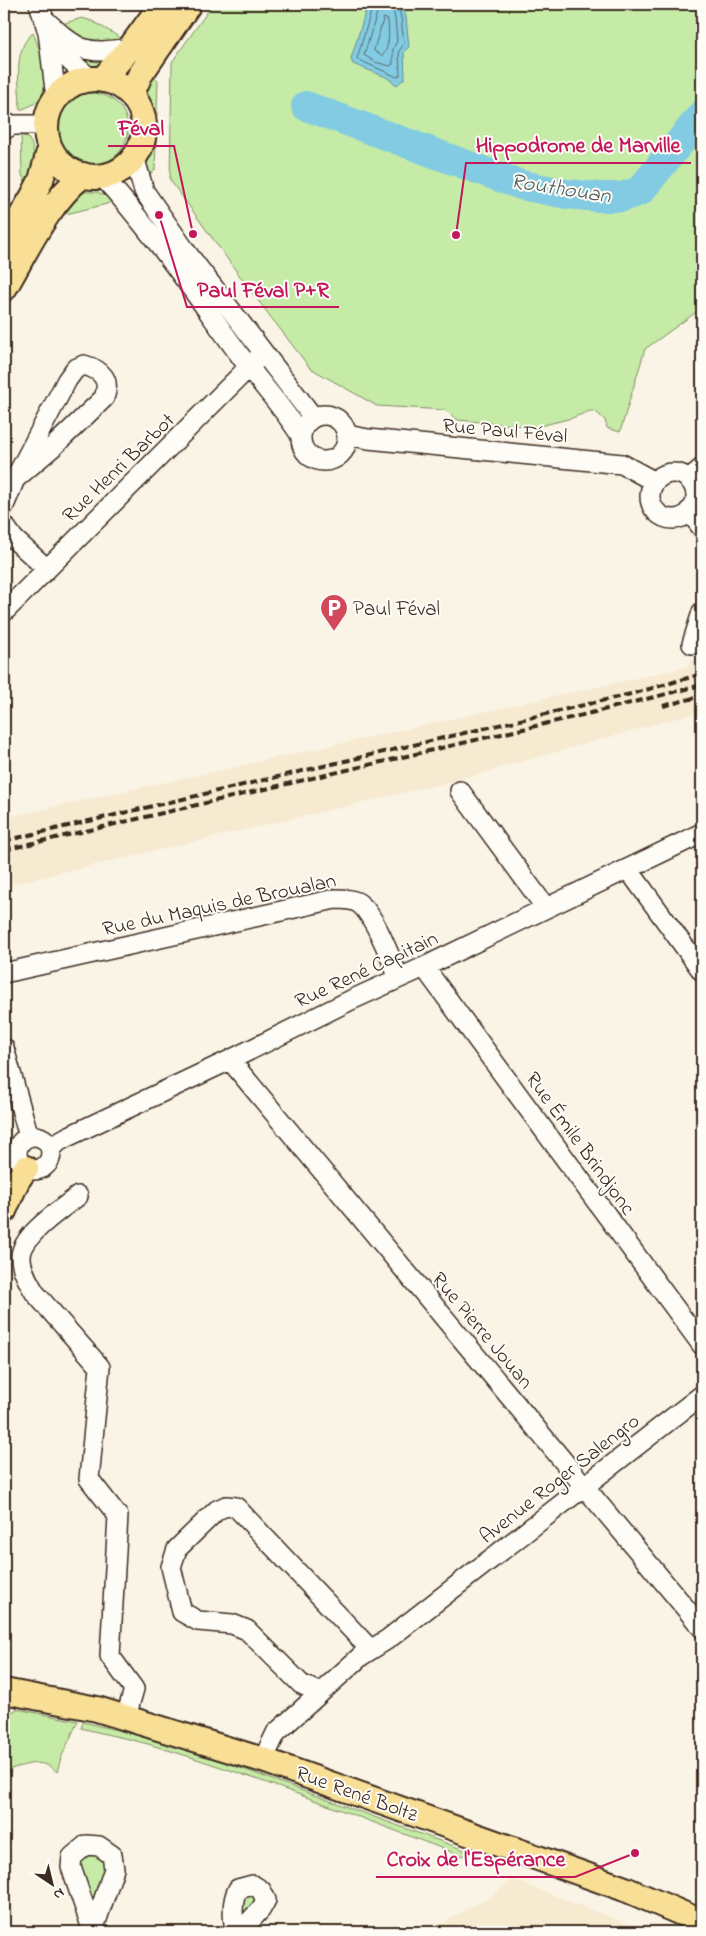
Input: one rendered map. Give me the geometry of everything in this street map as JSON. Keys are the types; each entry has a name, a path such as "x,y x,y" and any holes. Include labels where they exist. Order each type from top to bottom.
{"main road":[{"path":"96,80 130,48 162,4"},
{"path":"134,99 134,89 140,74 189,4"},
{"path":"4,289 63,192 93,176 124,167 134,156 141,143 143,128 141,113 134,99 120,86 96,80 70,86 56,98 50,109 46,125 47,140 50,148 60,162 67,168 93,176"},
{"path":"4,245 41,180 50,148"},
{"path":"4,1211 17,1181 26,1168"},
{"name":"Rue René Boltz","path":"4,1691 97,1708 263,1760 625,1889 702,1922"},
{"path":"665,1906 689,1932"}],"street":[{"path":"44,18 67,40 86,50 102,52 130,48"},
{"path":"44,18 70,61 96,80"},
{"path":"44,18 56,98"},
{"path":"4,130 12,125 46,125"},
{"path":"134,156 144,191 187,252 312,417"},
{"path":"93,176 127,204 162,249 248,368 286,412 301,436 305,451 316,460 330,460 342,453 347,442 347,435 341,421 327,414 312,417 302,429 301,436"},
{"name":"Rue Henri Barbot","path":"4,612 263,353"},
{"path":"4,506 15,479 67,380 75,370 84,365 94,368 106,379 108,388 104,398 55,445 15,479"},
{"name":"Rue Paul Féval","path":"347,435 377,440 622,464 655,482"},
{"path":"674,473 695,474 695,499 689,511 681,517 674,518 661,515 656,511 650,496 655,482 661,476 674,473"},
{"path":"689,511 702,528"},
{"path":"4,525 14,539 46,568"},
{"path":"692,644 702,612"},
{"path":"460,791 546,908"},
{"name":"Rue René Capitain","path":"51,1149 67,1137 351,1000 424,968 702,833"},
{"path":"628,869 702,971"},
{"name":"Rue du Maquis de Broualan","path":"4,973 335,899 348,899 361,904 371,918 399,978"},
{"name":"Rue Émile Brindjonc","path":"424,968 702,1345"},
{"path":"4,1048 29,1137"},
{"name":"Rue Pierre Jouan","path":"230,1060 702,1628"},
{"path":"29,1137 45,1139 51,1149 51,1158 45,1166 36,1170 26,1168 19,1160 18,1149 24,1140 29,1137"},
{"path":"78,1196 26,1240 21,1256 26,1274 35,1294 100,1367 89,1479 118,1516 110,1656 134,1689 126,1718"},
{"name":"Avenue Roger Salengro","path":"263,1760 276,1733 370,1649 388,1640 702,1395"},
{"path":"320,1693 301,1684 247,1630 232,1624 198,1621 182,1612 171,1567 177,1549 217,1510 226,1506 236,1507 370,1649"},
{"path":"235,1932 233,1916 234,1897 238,1889 254,1885 261,1890 266,1900 261,1909 240,1932"}],"shaded area":[{"path":"702,650 702,711 450,782 4,886 4,818 687,667 699,651"},
{"path":"512,1879 644,1932 428,1932 468,1908 488,1899"}],"green space":[{"path":"213,4 702,4 702,308 645,349 620,432 607,428 605,420 595,411 536,427 458,420 445,410 377,406 310,368 250,290 170,180 172,62"},
{"path":"82,18 92,21 123,39 116,43 83,41 62,24"},
{"path":"33,33 40,49 44,69 44,88 41,96 35,103 20,110 20,58 26,40"},
{"path":"72,52 107,59 94,67 89,66"},
{"path":"153,77 158,80 155,170 150,174 147,158 151,124 147,97 149,84"},
{"path":"92,93 106,96 118,103 125,115 128,129 125,143 118,155 106,162 92,165 78,162 66,155 59,143 56,129 59,115 66,103 78,96"},
{"path":"21,135 28,138 34,155 33,168 26,184 22,175"},
{"path":"7,140 10,187 4,198 4,144"},
{"path":"83,192 97,192 114,200 107,204 66,214 62,212 77,195"},
{"path":"17,1709 78,1721 61,1758 57,1772 46,1765 35,1763 23,1765 11,1769 4,1785 4,1716"},
{"path":"83,1722 145,1737 205,1755 470,1852 462,1856 227,1769 148,1744 81,1728"},
{"path":"89,1853 98,1853 103,1858 106,1870 95,1902 91,1903 79,1871 79,1859"},
{"path":"248,1894 254,1897 254,1905 239,1923 240,1901"}],"water":[{"path":"365,4 402,4 406,17 409,47 404,51 405,78 397,85 386,77 353,64 351,59 366,10"}],"waterway":[{"name":"Routhouan","path":"306,106 521,185 567,194 598,197 622,197 640,191 702,115"}],"railway":[{"path":"4,841 635,693 702,674"},
{"path":"4,850 587,714 702,685"},
{"path":"663,706 702,696"}],"place":[{"name":"Paul Féval P+R","path":"159,215"},
{"name":"Féval","path":"193,234"},
{"name":"Hippodrome de Marville","path":"456,235"},
{"name":"Paul Féval","path":"334,632"},
{"name":"Croix de l'Espérance","path":"635,1853"}]}
